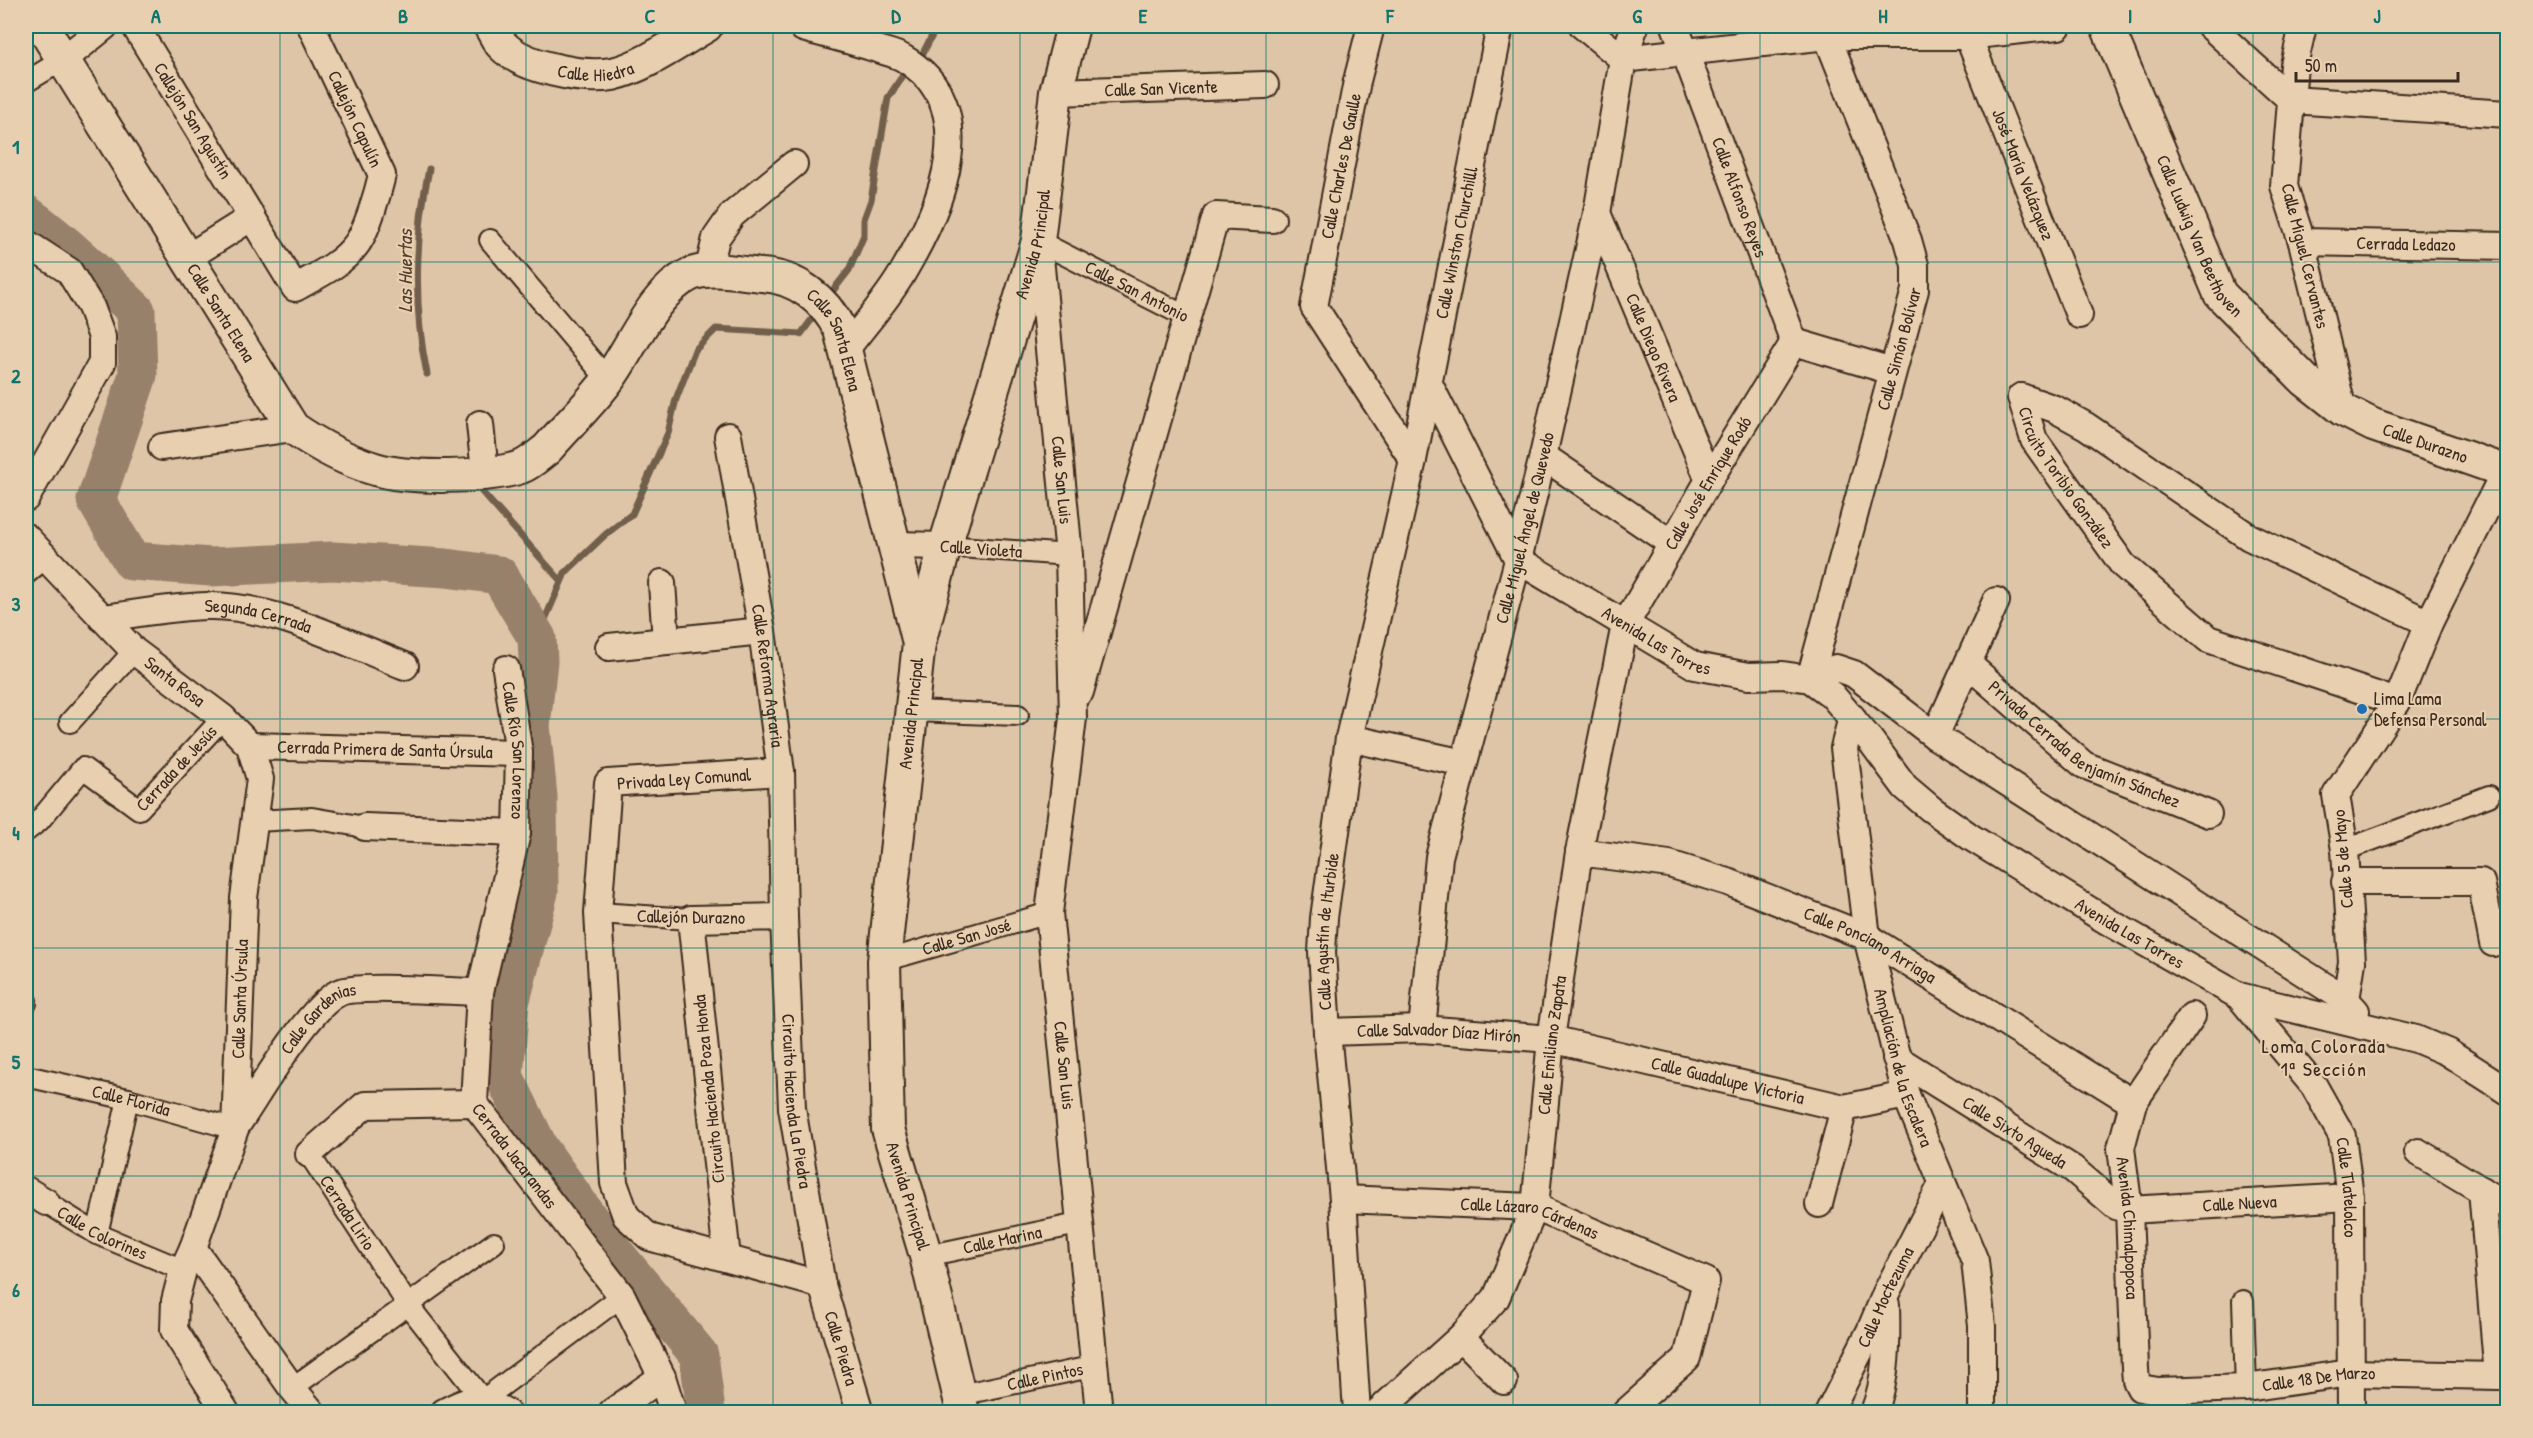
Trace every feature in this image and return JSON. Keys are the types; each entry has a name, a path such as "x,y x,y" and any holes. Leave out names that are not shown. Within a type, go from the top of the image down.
{"street":[{"name":"Calle Santa Elena","path":"42,26 294,428 327,451 377,470 437,477 521,467 536,458 547,449 608,380 657,303 690,275 708,272 774,276 807,289 834,318 840,330 919,643"},
{"path":"26,81 64,59 105,26"},
{"name":"Callejón San Agustín","path":"135,26 295,288"},
{"name":"Callejón Capulín","path":"295,288 328,270 357,245 378,194 382,175 311,26"},
{"name":"Calle Hiedra","path":"490,26 502,46 528,62 576,74 612,74 653,57 706,26"},
{"name":"Avenida Principal","path":"961,1404 926,1256 888,1129 884,961 919,643 945,546 1038,241 1056,92 1073,26"},
{"name":"Calle Charles De Gaulle","path":"1371,26 1357,81 1314,307 1413,460"},
{"name":"Calle Winston Churchilll","path":"1413,460 1500,26"},
{"path":"1583,26 1623,59 1685,53 1825,31 1966,31 2058,26"},
{"name":"Calle Miguel Ángel de Quevedo","path":"1422,1029 1439,857 1518,560 1543,456 1597,213 1623,59 1635,26"},
{"name":"Calle Alfonso Reyes","path":"1675,26 1794,342"},
{"name":"Calle Ludwig Van Beethoven","path":"2107,26 2220,294 2306,380 2343,410"},
{"path":"2210,26 2291,100 2508,114"},
{"name":"Calle Miguel Cervantes","path":"2302,26 2294,65 2284,186 2302,242 2343,410"},
{"path":"803,28 903,58 929,79 941,98 951,127 948,160 936,210 902,274 844,352"},
{"name":"Calle Simón Bolívar","path":"1810,679 1915,290 1915,265 1908,240 1825,31"},
{"name":"José María Velázquez","path":"1966,31 2079,315"},
{"name":"Calle San Vicente","path":"1056,92 1265,84"},
{"path":"708,272 716,238 732,215 794,164"},
{"name":"Calle Diego Rivera","path":"1597,213 1709,480"},
{"name":"Calle San Antonio","path":"1038,241 1187,317 1216,216 1272,219"},
{"path":"187,258 252,217"},
{"path":"490,240 608,380"},
{"name":"Calle San Luis","path":"1038,241 1069,555 1073,718 1049,913 1078,1224 1099,1413"},
{"name":"Cerrada Ledazo","path":"2302,242 2508,246"},
{"path":"26,243 69,271 91,307 102,337 102,363 26,498"},
{"name":"Calle San Luis","path":"1073,718 1187,317"},
{"path":"1794,342 1892,371"},
{"name":"Calle José Enrique Rodó","path":"1625,625 1671,543 1794,342"},
{"path":"1430,384 1518,560"},
{"name":"Circuito Toribio González","path":"2397,702 2208,639 2123,565 2034,440 2021,397 2055,409 2086,426 2249,537 2429,623"},
{"name":"Calle Durazno","path":"2343,410 2373,425 2506,471"},
{"path":"480,424 485,472"},
{"path":"162,447 294,428"},
{"name":"Calle Reforma Agraria","path":"728,436 762,631 781,772 784,917"},
{"path":"1543,456 1671,543"},
{"name":"Calle Agustín de Iturbide","path":"1357,1413 1322,952 1324,918 1348,738 1413,460"},
{"name":"Calle 5 de Mayo","path":"2346,1000 2352,962 2345,882 2345,850 2336,795 2397,702 2429,623 2506,471"},
{"name":"Santa Rosa","path":"26,537 134,651 223,718 250,746"},
{"name":"Calle Violeta","path":"893,545 945,546 1069,555"},
{"path":"26,574 46,557"},
{"name":"Avenida Las Torres","path":"1518,560 1695,666 1749,676 1783,675 1810,679 1832,695 1905,787 1931,809 1972,838 2107,921 2239,996 2416,1039 2447,1052 2508,1091"},
{"path":"662,583 666,641"},
{"path":"1935,736 1996,601"},
{"name":"Segunda Cerrada","path":"102,618 209,606 247,610 300,623 405,666"},
{"name":"Calle Emiliano Zapata","path":"1378,1413 1461,1337 1496,1298 1535,1207 1551,1039 1579,852 1625,625"},
{"path":"609,647 762,631"},
{"path":"70,722 134,651"},
{"name":"Privada Cerrada Benjamín Sánchez","path":"1969,665 2084,765 2208,814"},
{"name":"Avenida Las Torres","path":"1810,679 1836,668 1854,674 1935,736 2346,1000"},
{"name":"Calle Río San Lorenzo","path":"506,669 519,753 517,834"},
{"path":"913,711 1018,715"},
{"name":"Ampliación de la Escalera","path":"1851,717 1844,748 1867,938 1906,1095 1975,1261 1982,1326 1982,1413"},
{"name":"Cerrada de Jesús","path":"26,831 39,821 83,768 139,809 223,718"},
{"path":"1348,738 1464,764"},
{"name":"Cerrada Primera de Santa Úrsula","path":"250,746 519,753"},
{"name":"Calle Santa Úrsula","path":"226,1413 174,1330 175,1301 183,1270 235,1129 244,898 260,779 250,746"},
{"name":"Privada Ley Comunal","path":"598,914 608,783 781,772"},
{"path":"2345,850 2489,796"},
{"path":"255,821 312,818 365,827 517,834"},
{"name":"Cerrada Jacarandas","path":"517,834 480,992 474,1103 622,1296 662,1377 673,1413"},
{"name":"Calle Ponciano Arriaga","path":"1579,852 1669,864 1728,882 1867,938 2133,1103"},
{"path":"2345,882 2481,882 2493,943"},
{"name":"Calle San José","path":"884,961 1049,913"},
{"path":"598,914 614,1183 626,1216 649,1237 822,1285"},
{"name":"Callejón Durazno","path":"598,914 691,919 784,917"},
{"name":"Circuito Hacienda La Piedra","path":"784,917 792,1108 822,1285"},
{"name":"Circuito Hacienda Poza Honda","path":"691,919 727,1258"},
{"name":"Calle Gardenias","path":"235,1129 319,1007 339,992 362,989 480,992"},
{"name":"Calle Tlatelolco","path":"2239,996 2314,1086 2342,1136 2350,1197 2351,1413"},
{"path":"2346,1000 2370,1027"},
{"name":"Avenida Chimalpopoca","path":"2151,1397 2136,1380 2134,1369 2129,1210 2121,1148 2133,1103 2192,1016"},
{"name":"Calle Salvador Díaz Mirón","path":"1327,1032 1422,1029 1551,1039"},
{"name":"Calle Guadalupe Victoria","path":"1551,1039 1844,1108 1906,1095"},
{"name":"Calle Sixto Agueda","path":"1896,1058 2073,1169 2116,1206 2129,1210"},
{"name":"Calle Florida","path":"26,1076 128,1099 235,1129"},
{"path":"97,1234 128,1099"},
{"name":"Cerrada Lirio","path":"474,1103 365,1105 309,1154 408,1305 483,1400"},
{"path":"1819,1204 1844,1108"},
{"path":"2418,1152 2508,1206"},
{"name":"Calle Moctezuma","path":"1829,1413 1870,1331 1886,1293 1942,1184"},
{"name":"Calle 18 De Marzo","path":"2151,1397 2246,1388 2350,1373 2498,1376 2482,1190"},
{"name":"Calle Colorines","path":"32,1194 97,1234 183,1270"},
{"name":"Calle Nueva","path":"2129,1210 2350,1197"},
{"name":"Calle Lázaro Cárdenas","path":"1342,1199 1535,1207 1706,1281 1687,1358 1626,1413"},
{"name":"Calle Marina","path":"926,1256 1078,1224"},
{"path":"292,1388 494,1243"},
{"path":"193,1248 312,1413"},
{"name":"Calle Piedra","path":"822,1285 860,1413"},
{"path":"1874,1413 1882,1390 1887,1331 1886,1293"},
{"path":"444,1413 460,1404 483,1400 622,1296"},
{"path":"2243,1301 2246,1388"},
{"path":"1461,1337 1504,1381"},
{"name":"Calle Pintos","path":"961,1404 1095,1366"},
{"path":"612,1413 662,1377"},
{"path":"483,1400 506,1413"}],"waterway":[{"path":"915,61 923,53 937,26"},
{"path":"828,297 849,270 864,235 864,219 871,200 888,98 907,69"},
{"name":"Las Huertas","path":"427,374 419,323 418,272 421,220 429,169"},
{"path":"26,214 69,248 136,311 138,375 96,500 132,561 211,567 333,561 446,568 499,575 537,638 538,661 531,726 538,797 539,892 510,1003 504,1076 539,1148 603,1239 699,1355 706,1412"},
{"path":"537,638 565,573 606,534 632,514 668,433 676,399 695,350 716,329 801,334 818,311"},
{"name":"Las Huertas","path":"482,492 561,581"}],"place":[{"name":"Lima Lama Defensa Personal","path":"2362,709"}],"district":[{"name":"Loma Colorada 1ª Sección","path":"2324,1058"}]}
